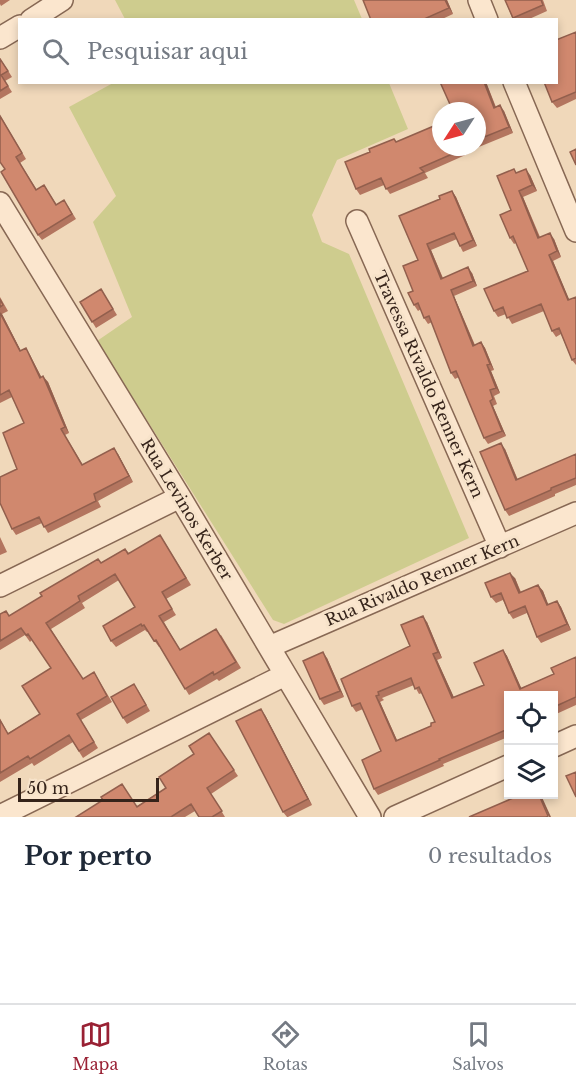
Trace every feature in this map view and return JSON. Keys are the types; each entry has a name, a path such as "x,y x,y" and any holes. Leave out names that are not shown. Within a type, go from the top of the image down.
{"street":[{"path":"34,18 62,0"},
{"path":"479,0 486,18"},
{"path":"0,38 18,27"},
{"path":"515,84 576,231"},
{"name":"Rua Levinos Kerber","path":"0,202 180,497 370,817"},
{"name":"Travessa Rivaldo Renner Kern","path":"357,221 500,547"},
{"path":"0,586 180,497"},
{"name":"Rua Rivaldo Renner Kern","path":"269,647 576,513"},
{"path":"0,816 285,675"},
{"path":"556,745 576,736"},
{"path":"395,817 504,768"}],"shaded area":[{"path":"115,0 354,0 362,18 124,18"},
{"path":"111,84 389,84 408,129 337,160 312,215 322,242 349,254 469,538 284,624 273,620 97,341 132,317 93,222 116,196 69,107"}],"building":[{"path":"363,0 445,0 449,8 426,18 370,18"},
{"path":"505,0 541,0 543,5 513,18"},
{"path":"576,32 576,92 552,102 545,84 558,84 558,39"},
{"path":"0,59 8,71 1,75 8,86 0,91"},
{"path":"441,84 485,84 494,108 500,105 509,127 486,136 486,102 449,102"},
{"path":"0,116 22,153 16,157 36,190 44,185 56,205 64,200 72,214 38,235 1,172 5,169 0,162"},
{"path":"432,127 432,156 448,156 420,168 424,172 386,189 381,178 356,189 345,162 394,139 396,142"},
{"path":"576,149 576,165 570,152"},
{"path":"514,169 516,173 526,169 532,185 519,191 538,238 550,233 557,251 549,255 568,300 576,297 576,358 572,360 559,328 552,331 541,304 507,318 503,307 494,311 484,289 528,271 513,236 510,238 500,215 511,210 497,176"},
{"path":"452,191 473,240 460,246 454,233 427,244 441,279 468,267 473,281 451,290 473,346 481,342 496,388 490,390 493,399 490,401 502,431 484,438 456,371 451,373 429,316 424,318 418,303 414,305 408,293 413,291 403,266 418,260 399,216 440,199 439,196"},
{"path":"101,289 113,309 92,322 80,302"},
{"path":"0,313 20,351 26,348 40,378 43,376 65,427 61,429 82,465 114,448 129,476 94,494 96,501 44,527 39,517 12,529 0,503 0,477 17,469 3,433 24,423 9,390 0,395"},
{"path":"501,443 516,480 576,454 576,478 505,510 480,452"},
{"path":"160,535 186,578 162,592 172,609 159,616 180,650 216,629 236,662 214,675 213,672 185,689 156,640 154,641 144,625 141,624 111,641 103,626 135,607 115,574 78,596 80,601 46,623 83,679 94,672 107,696 77,714 94,742 79,751 69,735 30,759 28,756 0,773 0,720 8,734 40,714 22,686 51,668 28,634 26,635 21,628 0,641 0,614 6,611 9,616 42,596 40,593 98,559 101,563 125,549 128,554"},
{"path":"510,573 519,593 538,585 547,605 557,601 567,624 537,637 525,606 509,613 501,593 491,597 485,583"},
{"path":"423,616 438,652 433,654 452,698 484,685 474,663 503,650 520,689 554,674 551,668 576,657 576,697 558,705 558,691 504,691 504,731 374,789 362,760 381,751 360,703 352,706 341,679 410,646 401,625","holes":["411,678 415,689 419,687 435,722 431,723 431,726 396,741 376,696 379,695 378,692"]},
{"path":"323,652 340,691 320,699 303,661"},
{"path":"134,684 146,705 123,718 111,697"},
{"path":"261,709 308,799 283,812 236,721"},
{"path":"209,733 234,770 207,788 222,811 212,817 199,817 191,804 171,817 76,817 103,800 101,797 122,784 137,807 166,788 159,777 194,754 189,746"},
{"path":"576,772 576,797 566,776"},
{"path":"511,799 541,799 548,816 546,817 469,817"}]}
